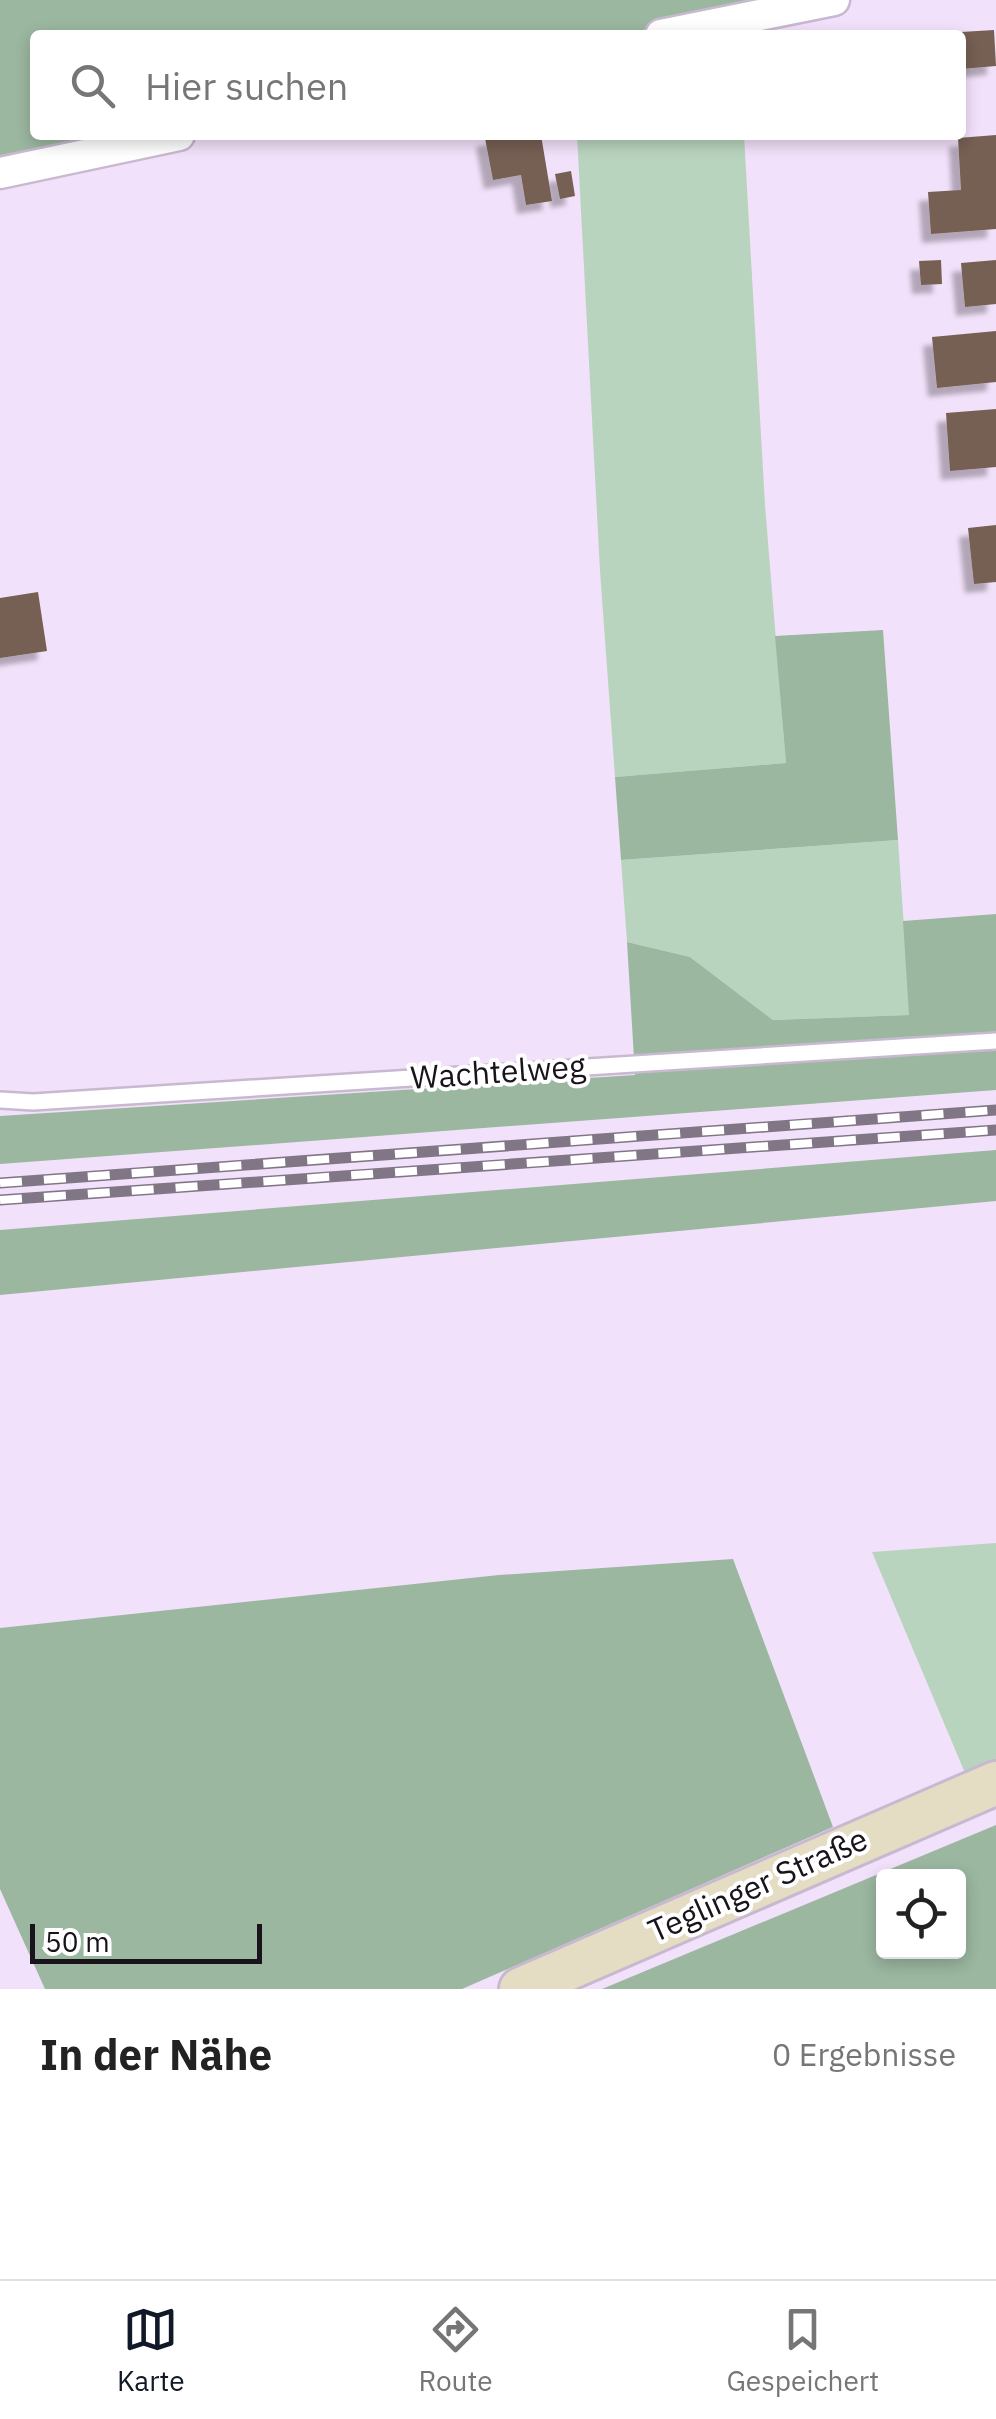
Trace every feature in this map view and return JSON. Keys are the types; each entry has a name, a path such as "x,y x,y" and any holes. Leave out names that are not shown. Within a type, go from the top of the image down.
{"street":[{"path":"686,30 834,0"},
{"path":"0,173 155,140"},
{"name":"Teglinger Straße","path":"521,1989 996,1783"}],"lane":[{"name":"Wachtelweg","path":"0,1100 33,1102 996,1040"}],"green space":[{"path":"0,0 801,0 644,30 30,30 30,140 93,140 0,159"},
{"path":"577,140 744,140 765,505 786,763 615,777"},
{"path":"883,630 898,840 621,860 615,777 786,763 775,636"},
{"path":"898,840 910,1015 773,1020 690,957 627,942 621,860"},
{"path":"996,914 996,1090 0,1164 0,1116 635,1075 627,942 690,957 773,1020 909,1015 903,921"},
{"path":"996,1150 996,1201 0,1295 0,1230"},
{"path":"996,1543 996,1760 965,1773 872,1552"},
{"path":"733,1559 833,1827 462,1989 45,1989 0,1889 0,1628 499,1575"},
{"path":"996,1825 996,1989 602,1989 876,1875 876,1959 966,1959 966,1869 890,1869"}],"building":[{"path":"994,30 996,66 966,69 966,32"},
{"path":"996,135 996,229 931,234 928,192 961,190 958,140"},
{"path":"485,140 542,140 552,201 526,205 521,175 493,180"},
{"path":"571,171 575,196 560,199 555,174"},
{"path":"941,260 942,284 921,285 919,261"},
{"path":"996,260 996,304 965,307 961,263"},
{"path":"996,331 996,382 937,388 932,337"},
{"path":"996,409 996,467 950,471 946,413"},
{"path":"996,525 996,582 974,584 968,528"},
{"path":"38,592 47,651 0,658 0,598"}],"railway":[{"path":"0,1183 996,1110"},
{"path":"0,1200 996,1130"}]}
